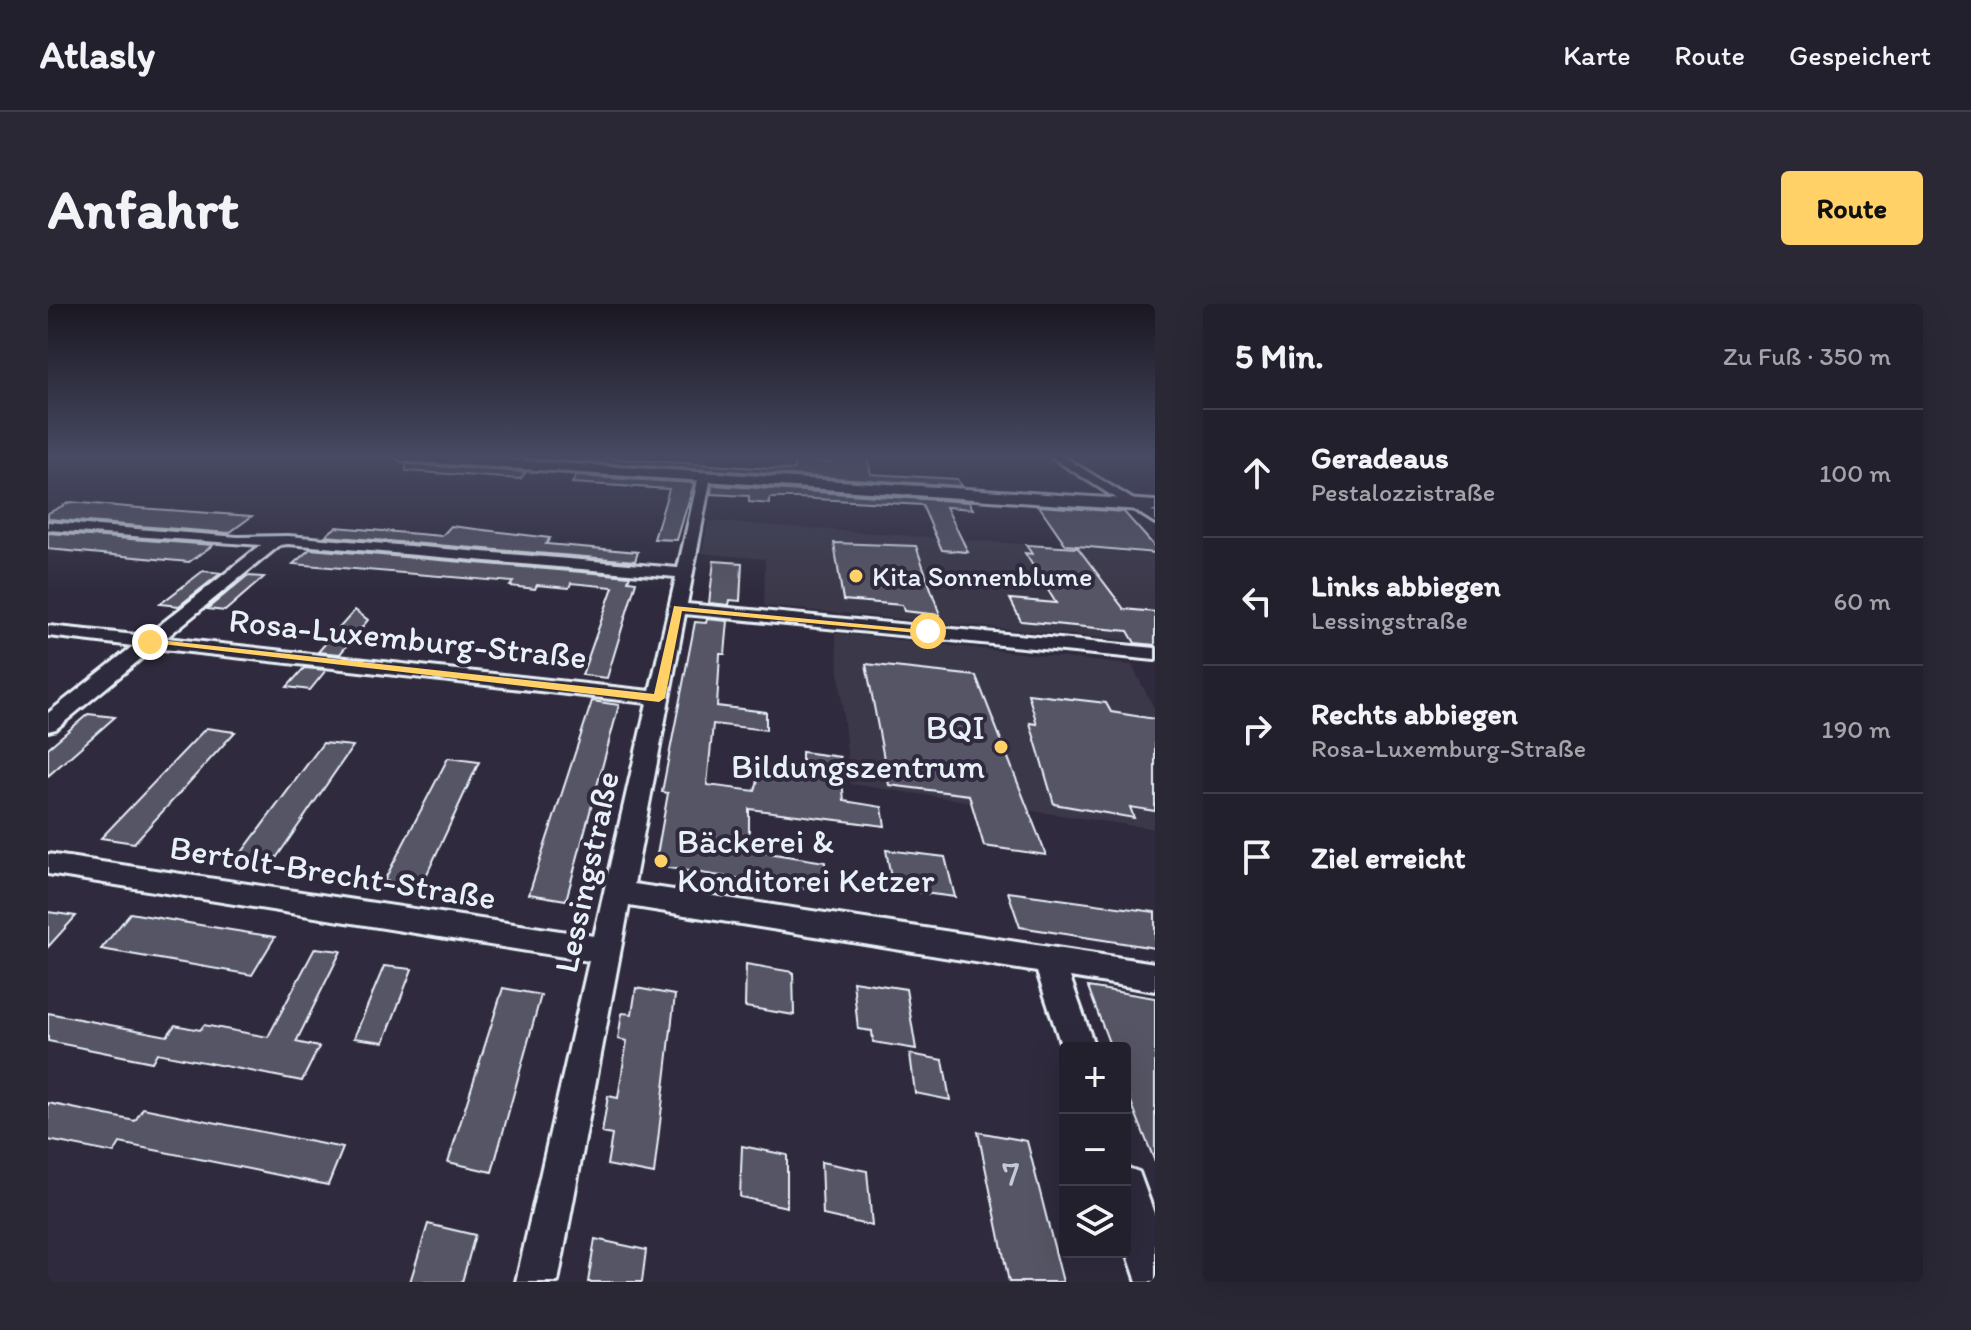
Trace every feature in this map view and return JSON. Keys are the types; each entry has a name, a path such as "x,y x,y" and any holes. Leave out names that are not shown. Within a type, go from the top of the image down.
{"main road":[{"path":"1099,503 1155,506"}],"street":[{"name":"Lessingstraße","path":"537,1282 699,503"},
{"path":"1130,503 1155,519"},
{"path":"48,526 274,542 288,540 684,573"},
{"name":"Rosa-Luxemburg-Straße","path":"48,724 274,542"},
{"path":"678,608 1155,654"},
{"name":"Rosa-Luxemburg-Straße","path":"48,631 659,698"},
{"name":"Bertolt-Brecht-Straße","path":"48,864 607,951"},
{"path":"618,893 1155,977"},
{"path":"1049,961 1076,1042"},
{"path":"1131,1204 1155,1275"}],"shaded area":[{"path":"708,521 1155,554 1155,643 764,606 765,559 702,553"},
{"name":"BQI Bildungszentrum","path":"835,633 1132,665 1155,710 1155,829 850,784"}],"building":[{"path":"69,503 77,503 252,516 229,533 48,519 48,513"},
{"path":"665,503 688,503 677,540 654,539"},
{"path":"880,503 969,503 973,509 946,507 968,552 942,550 922,505"},
{"path":"1039,506 1124,512 1155,547 1155,553 1066,545"},
{"path":"451,526 550,538 546,544 638,552 635,561 325,536 336,527 442,536"},
{"path":"48,533 213,545 189,562 48,549"},
{"path":"834,543 916,546 940,615 904,611 902,605 843,600"},
{"path":"1026,545 1078,548 1124,609 1155,612 1155,645 1135,643 1128,631 1021,621 1010,599 1056,603 1025,553 1032,554"},
{"path":"310,549 630,576 628,581 636,582 607,678 582,675 613,587 571,583 569,588 537,585 535,589 510,586 513,582 293,564"},
{"path":"714,561 742,563 740,601 730,600 729,605 709,603"},
{"path":"203,571 221,573 179,606 160,604"},
{"path":"247,576 264,577 225,611 207,609"},
{"path":"355,610 368,620 340,654 318,652"},
{"path":"707,619 728,621 725,654 720,654 717,706 766,712 766,730 713,724 707,785 755,791 760,772 792,776 792,767 802,769 802,752 840,757 844,801 882,807 885,826 749,809 749,850 825,862 826,892 655,866 668,793 662,792 695,622 706,623"},
{"path":"866,664 976,676 1046,855 984,846 969,795 889,785"},
{"path":"304,668 326,670 310,690 287,687"},
{"path":"1028,694 1106,703 1111,712 1155,719 1155,811 1130,807 1134,818 1054,804 1030,723 1037,724"},
{"path":"592,701 619,705 566,900 529,894"},
{"path":"88,714 115,717 48,776 48,748"},
{"path":"206,728 235,732 134,843 101,838"},
{"path":"323,743 353,746 272,864 237,859"},
{"path":"448,758 479,762 421,887 384,881"},
{"path":"886,850 945,857 955,897 893,889"},
{"path":"1008,892 1155,912 1155,948 1020,927"},
{"path":"48,912 76,916 48,947"},
{"path":"130,913 275,937 252,975 101,949"},
{"path":"315,948 341,951 296,1042 319,1047 302,1081 157,1053 152,1062 48,1041 48,1013 167,1036 175,1025 200,1030 204,1025 268,1037"},
{"path":"746,964 793,972 794,1015 745,1007"},
{"path":"384,966 412,969 384,1042 354,1038"},
{"path":"853,981 906,989 916,1049 873,1042 872,1031 858,1029"},
{"path":"1088,987 1155,998 1155,1162 1131,1102 1131,1042 1109,1042"},
{"path":"503,988 541,995 492,1172 448,1162"},
{"path":"636,988 675,995 654,1174 607,1165 612,1135 602,1133 608,1096 618,1098 627,1041 618,1039 622,1013 632,1014"},
{"path":"910,1054 943,1060 950,1100 915,1093"},
{"path":"48,1103 135,1121 143,1108 343,1148 328,1185 120,1143 114,1153 48,1140"},
{"path":"978,1132 1027,1141 1063,1282 1009,1282"},
{"path":"742,1146 787,1155 787,1207 740,1197"},
{"path":"821,1162 867,1171 872,1226 823,1215"},
{"path":"428,1224 475,1235 462,1282 410,1282"},
{"path":"595,1239 646,1250 642,1282 588,1282"}],"place":[{"name":"Kita Sonnenblume","path":"856,576"},
{"name":"BQI Bildungszentrum","path":"1001,747"},
{"name":"Bäckerei & Konditorei Ketzer","path":"661,861"}],"route":[{"path":"150,642 659,698 678,608 928,631"}]}
